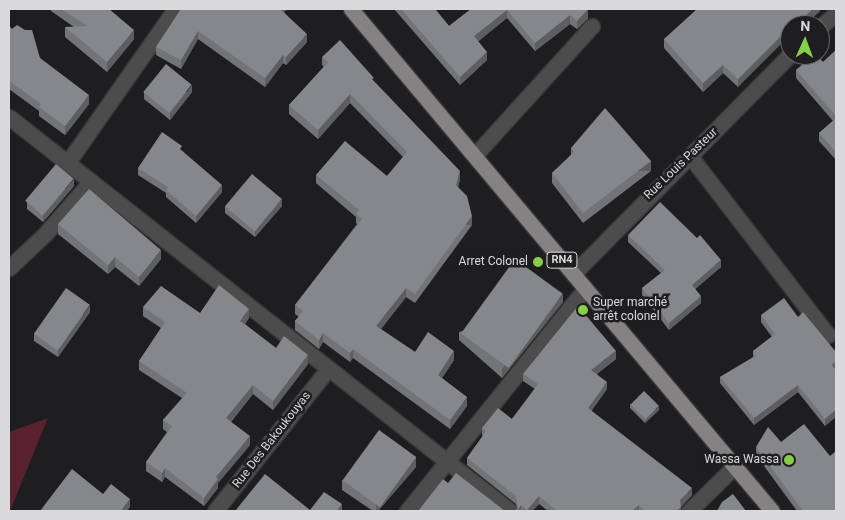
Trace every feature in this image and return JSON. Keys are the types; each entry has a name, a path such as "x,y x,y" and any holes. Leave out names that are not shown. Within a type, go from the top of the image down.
{"highway":[{"name":"RN4","path":"351,9 772,511"}],"street":[{"path":"68,162 175,9"},
{"path":"475,155 592,26"},
{"name":"Rue Louis Pasteur","path":"573,274 780,65"},
{"path":"9,117 510,511"},
{"path":"690,156 828,335"},
{"path":"9,268 44,234 91,181"},
{"path":"407,511 585,289"},
{"name":"Rue Des Bakoukouyas","path":"215,511 328,369"},
{"path":"688,511 735,466"}],"shaded area":[{"path":"48,418 10,511 9,511 9,432"}],"building":[{"path":"61,9 109,9 134,30 107,62 65,27 88,26"},
{"path":"181,9 280,9 307,34 286,57 283,55 265,78 198,31 181,60 156,47"},
{"path":"401,9 435,9 449,26 471,9 588,9 577,21 570,15 535,43 507,10 474,36 487,52 460,77"},
{"path":"697,9 813,9 806,15 780,15 780,37 738,79 723,65 703,83 664,39"},
{"path":"17,25 25,30 32,30 40,58 89,95 65,126 39,107 41,104 9,81 9,26 12,29"},
{"path":"340,40 374,78 372,79 460,171 456,185 467,196 472,216 415,294 406,288 376,326 415,352 428,332 454,351 438,375 467,397 450,420 353,349 350,353 323,333 319,340 295,321 303,311 295,305 362,219 356,214 359,210 316,175 345,141 387,176 407,152 350,94 318,130 289,105 328,62 322,57"},
{"path":"836,50 836,116 796,70 802,65 830,65 830,56"},
{"path":"166,64 192,85 169,113 143,92"},
{"path":"605,108 651,161 583,213 552,173 574,152 571,148"},
{"path":"836,118 836,152 819,133"},
{"path":"162,132 182,146 180,149 222,185 196,216 166,190 168,187 138,168"},
{"path":"56,164 74,179 43,216 25,201"},
{"path":"252,174 282,199 255,231 225,206"},
{"path":"89,189 161,250 139,277 115,257 108,265 58,224"},
{"path":"660,202 697,238 700,235 721,260 692,285 701,296 669,323 642,288 665,270 628,235"},
{"path":"515,259 563,294 509,368 461,333"},
{"path":"219,285 249,309 240,321 276,348 284,336 308,355 273,401 253,385 226,418 250,436 216,477 218,479 204,498 165,468 162,473 146,462 172,426 163,420 187,393 139,361 165,322 143,307 161,286 200,313"},
{"path":"66,288 90,305 58,351 34,334"},
{"path":"784,298 798,317 803,312 836,352 836,362 832,365 836,370 836,410 825,419 798,385 754,418 720,377 756,356 753,351 775,334 761,315"},
{"path":"578,306 616,351 591,370 607,382 588,408 692,488 680,500 681,507 676,511 645,511 639,505 632,511 557,511 539,496 527,510 521,505 517,511 514,511 518,509 516,496 467,458 486,431 482,428 498,408 512,419 538,384 523,374"},
{"path":"644,391 659,406 645,419 631,404"},
{"path":"804,424 830,456 836,451 836,511 803,511 756,447 768,427 781,442"},
{"path":"379,430 416,457 380,507 343,480"},
{"path":"72,469 103,494 111,484 130,499 121,511 40,511"},
{"path":"456,473 505,511 418,511 443,479 448,483"},
{"path":"265,474 310,510 324,492 342,504 337,511 235,511"},
{"path":"733,494 746,511 717,511 722,502"}],"place":[{"name":"Arret Colonel","path":"538,262"},
{"name":"Super marché arrêt colonel","path":"583,310"},
{"name":"Wassa Wassa","path":"789,460"}]}
